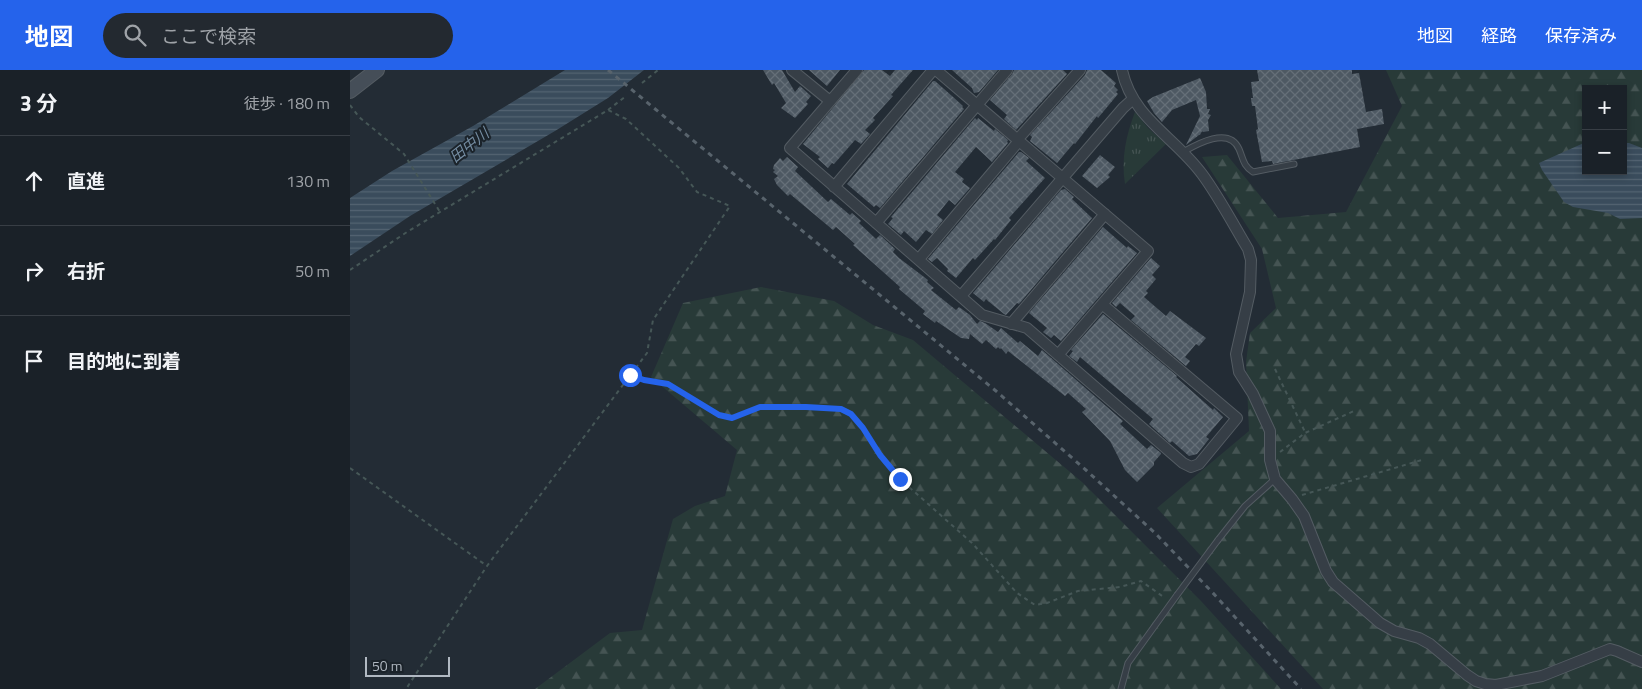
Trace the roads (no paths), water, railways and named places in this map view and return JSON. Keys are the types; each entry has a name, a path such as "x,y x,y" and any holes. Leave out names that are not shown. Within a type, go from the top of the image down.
{"main road":[{"path":"350,91 377,70"}],"street":[{"path":"792,70 830,101"},
{"path":"857,70 790,148 982,315 1027,328 1182,463 1191,467 1199,464 1236,418 1102,304"},
{"path":"834,187 934,70 978,105 1148,250 1058,355"},
{"path":"876,223 1008,70"},
{"path":"919,259 1018,140 1080,70"},
{"path":"1122,70 1125,84 1132,99 1202,173 1250,254 1250,292 1236,354 1238,372 1253,394 1270,431 1270,458 1275,479 1304,516 1326,571 1333,582 1380,623 1394,631 1419,638 1430,644 1476,681 1496,686 1542,676 1610,650 1617,651 1642,662"},
{"path":"961,296 1132,99"},
{"path":"1011,324 1105,214"}],"lane":[{"path":"1182,153 1216,138 1223,137 1229,139 1238,147 1244,165 1252,172 1294,164"},
{"path":"1121,689 1128,664 1177,595 1244,506 1275,479"}],"water":[{"name":"田中川","path":"565,70 644,70 608,98 410,216 350,256 350,198 392,171 473,126"},
{"path":"1627,143 1642,148 1642,218 1620,219 1608,213 1573,207 1564,202 1539,163 1582,144 1582,175 1627,175"}],"railway":[{"path":"608,70 996,391 1087,471 1155,533 1301,689"}]}
